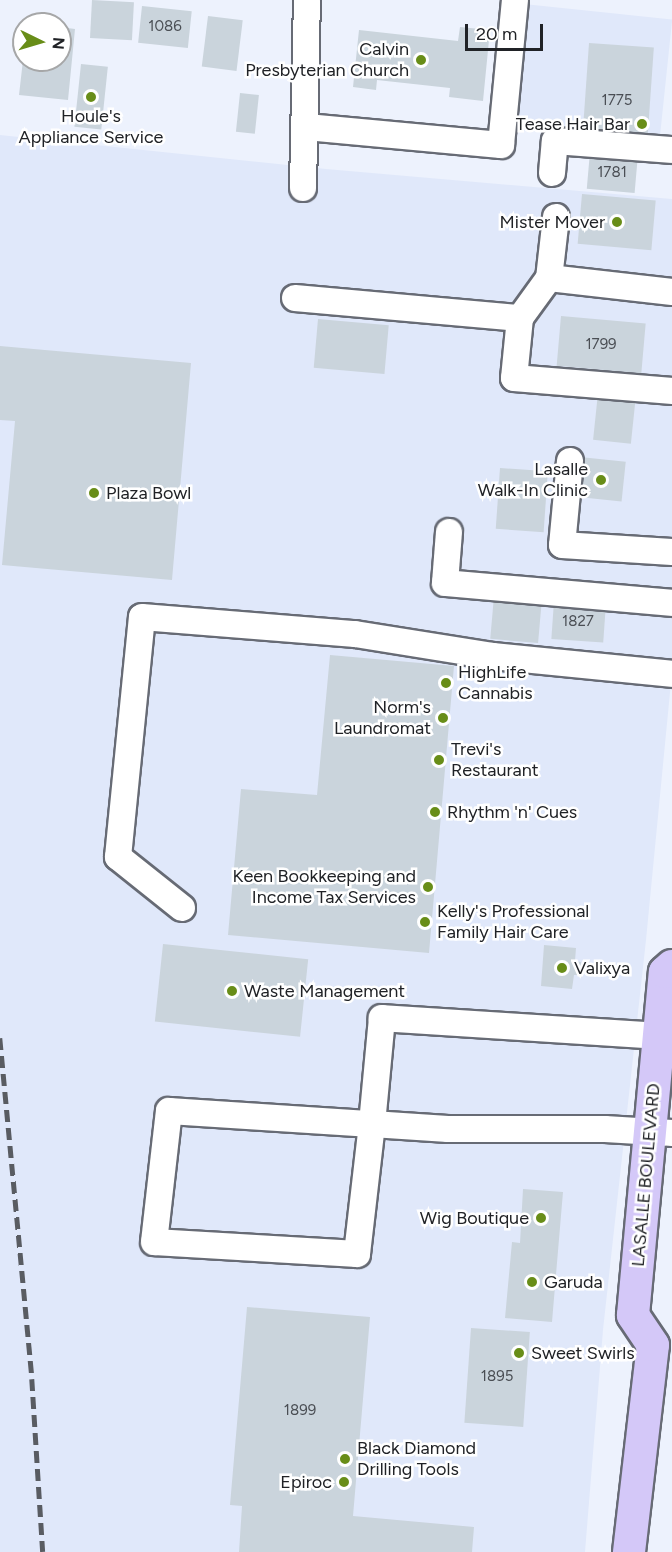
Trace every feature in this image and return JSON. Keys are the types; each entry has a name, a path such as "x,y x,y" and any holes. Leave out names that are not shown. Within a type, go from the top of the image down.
{"main road":[{"name":"LASALLE BOULEVARD","path":"629,1552 662,1351 633,1315 661,1132 659,1036 665,972 672,966"}],"street":[{"path":"303,188 307,0"},
{"path":"306,127 501,145 515,0"},
{"path":"552,173 555,141 672,150"},
{"path":"556,217 549,278 520,318 514,378 672,390"},
{"path":"549,278 672,292"},
{"path":"296,298 520,318"},
{"path":"570,461 562,545 672,552"},
{"path":"449,532 445,583 672,603"},
{"path":"182,908 118,856 142,617 355,634 493,656 672,674"},
{"path":"659,1036 382,1018 372,1124 357,1254 154,1242 169,1112 372,1124 448,1129 661,1132"}],"shaded area":[{"path":"524,4 672,20 659,145 511,129"},
{"path":"0,135 326,169 672,199 672,672 646,940 603,1330 585,1552 0,1552"}],"building":[{"path":"92,0 134,2 132,40 90,38"},
{"path":"142,6 192,11 188,48 138,43"},
{"path":"208,16 243,20 237,71 202,67"},
{"name":"Calvin Presbyterian Church","path":"460,27 490,30 483,101 449,97 450,88 377,80 376,90 353,87 359,30 458,41"},
{"path":"72,29 75,29 72,59"},
{"path":"589,43 654,48 648,137 583,133"},
{"name":"Houle's Appliance Service","path":"81,64 108,67 101,129 74,127"},
{"path":"22,72 71,72 68,100 19,95"},
{"path":"240,93 259,95 255,134 236,132"},
{"path":"590,152 638,156 635,193 587,189"},
{"name":"Mister Mover","path":"582,194 656,200 651,250 578,244"},
{"path":"561,316 646,323 641,373 557,366"},
{"path":"318,319 389,325 384,374 314,368"},
{"name":"Plaza Bowl","path":"0,346 191,363 172,580 2,565 15,421 0,420"},
{"path":"598,393 636,397 631,444 593,440"},
{"name":"Lasalle Walk-In Clinic","path":"580,457 626,462 622,502 576,497"},
{"path":"500,468 548,471 544,532 496,529"},
{"path":"494,596 542,600 538,643 490,639"},
{"path":"554,601 606,605 603,643 551,639"},
{"path":"330,655 454,666 429,953 228,935 241,789 317,795"},
{"name":"Waste Management","path":"163,944 308,959 300,1037 155,1022"},
{"name":"Valixya","path":"544,945 576,948 575,961 581,962 580,975 574,975 572,989 541,986"},
{"name":"Garuda","path":"523,1189 563,1192 552,1322 505,1318 512,1242 520,1243"},
{"path":"247,1307 370,1317 353,1516 474,1527 472,1552 239,1552 242,1506 230,1505"},
{"path":"471,1328 530,1332 523,1427 464,1423"}],"railway":[{"path":"0,1038 32,1379 43,1552"}],"place":[{"name":"Calvin Presbyterian Church","path":"421,60"},
{"name":"Houle's Appliance Service","path":"91,97"},
{"name":"Tease Hair Bar","path":"642,124"},
{"name":"Mister Mover","path":"617,222"},
{"name":"Lasalle Walk-In Clinic","path":"601,480"},
{"name":"Plaza Bowl","path":"94,493"},
{"name":"HighLife Cannabis","path":"446,683"},
{"name":"Norm's Laundromat","path":"443,718"},
{"name":"Trevi's Restaurant","path":"439,760"},
{"name":"Rhythm 'n' Cues","path":"435,812"},
{"name":"Keen Bookkeeping and Income Tax Services","path":"428,887"},
{"name":"Kelly's Professional Family Hair Care","path":"425,922"},
{"name":"Valixya","path":"562,968"},
{"name":"Waste Management","path":"232,991"},
{"name":"Wig Boutique","path":"541,1218"},
{"name":"Garuda","path":"532,1282"},
{"name":"Sweet Swirls","path":"519,1353"},
{"name":"Black Diamond Drilling Tools","path":"345,1459"},
{"name":"Epiroc","path":"344,1482"}]}
